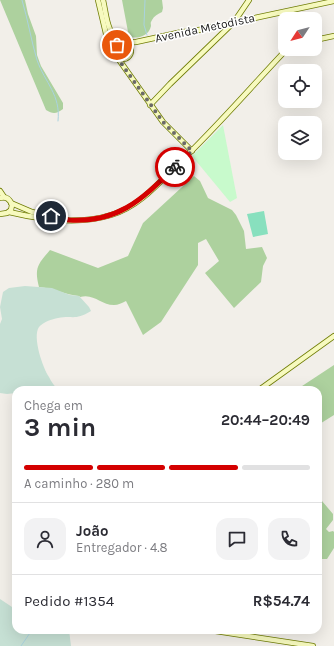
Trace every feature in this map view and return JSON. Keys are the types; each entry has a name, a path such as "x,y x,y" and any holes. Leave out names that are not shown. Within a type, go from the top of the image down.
{"street":[{"path":"98,0 107,38 116,55 150,105 171,131 192,151"},
{"path":"103,0 109,28 116,39 130,47 131,51 127,58 123,59 116,55"},
{"path":"150,105 234,22 249,0"},
{"name":"Avenida Metodista","path":"124,43 136,42 334,1"},
{"path":"322,39 334,36"},
{"path":"116,55 115,49 117,45 124,43"},
{"path":"0,214 9,212 52,220 68,220 98,218 124,210 151,190 192,151 280,56"},
{"path":"0,191 2,197 8,199 11,203 32,212 68,220"},
{"path":"9,212 12,208 11,203"},
{"path":"265,386 334,336"},
{"path":"235,634 313,646"}],"green space":[{"path":"0,0 25,0 28,14 36,36 37,55 41,66 63,103 63,109 58,112 53,113 46,110"},
{"path":"122,0 162,0 163,8 162,12 156,15 153,19 150,29 146,34 136,38 129,37"},
{"path":"223,125 237,198 230,202 192,156"},
{"path":"194,176 200,181 208,198 232,210 236,215 244,231 246,249 262,247 267,258 263,266 261,282 234,308 205,273 219,261 206,239 198,243 198,265 161,322 143,335 126,301 114,305 85,296 80,297 39,287 37,275 38,267 50,250 98,268 128,256 143,223"},
{"path":"264,211 268,234 253,237 247,214"},
{"path":"25,286 52,288 70,295 79,296 91,311 77,317 53,319 45,322 39,327 37,338 41,360 55,386 12,386 12,393 0,393 0,324 2,319 0,307 3,292 9,288"},
{"path":"334,365 334,415 322,422 322,386 302,386"},
{"path":"322,501 333,514 333,520 326,529 329,532 334,532 334,548 327,559 322,559"},
{"path":"0,599 12,607 12,634 70,634 71,646 0,646"}],"waterway":[{"path":"22,0 37,60 55,96 58,121"},
{"path":"145,0 144,25 147,35"},
{"path":"21,646 29,634"}],"way so far":[{"path":"117,45 115,49 116,56 150,105 171,131 192,151 175,167"}],"route":[{"path":"51,216 68,220 93,219 112,215 124,210 147,194 175,167"}]}
